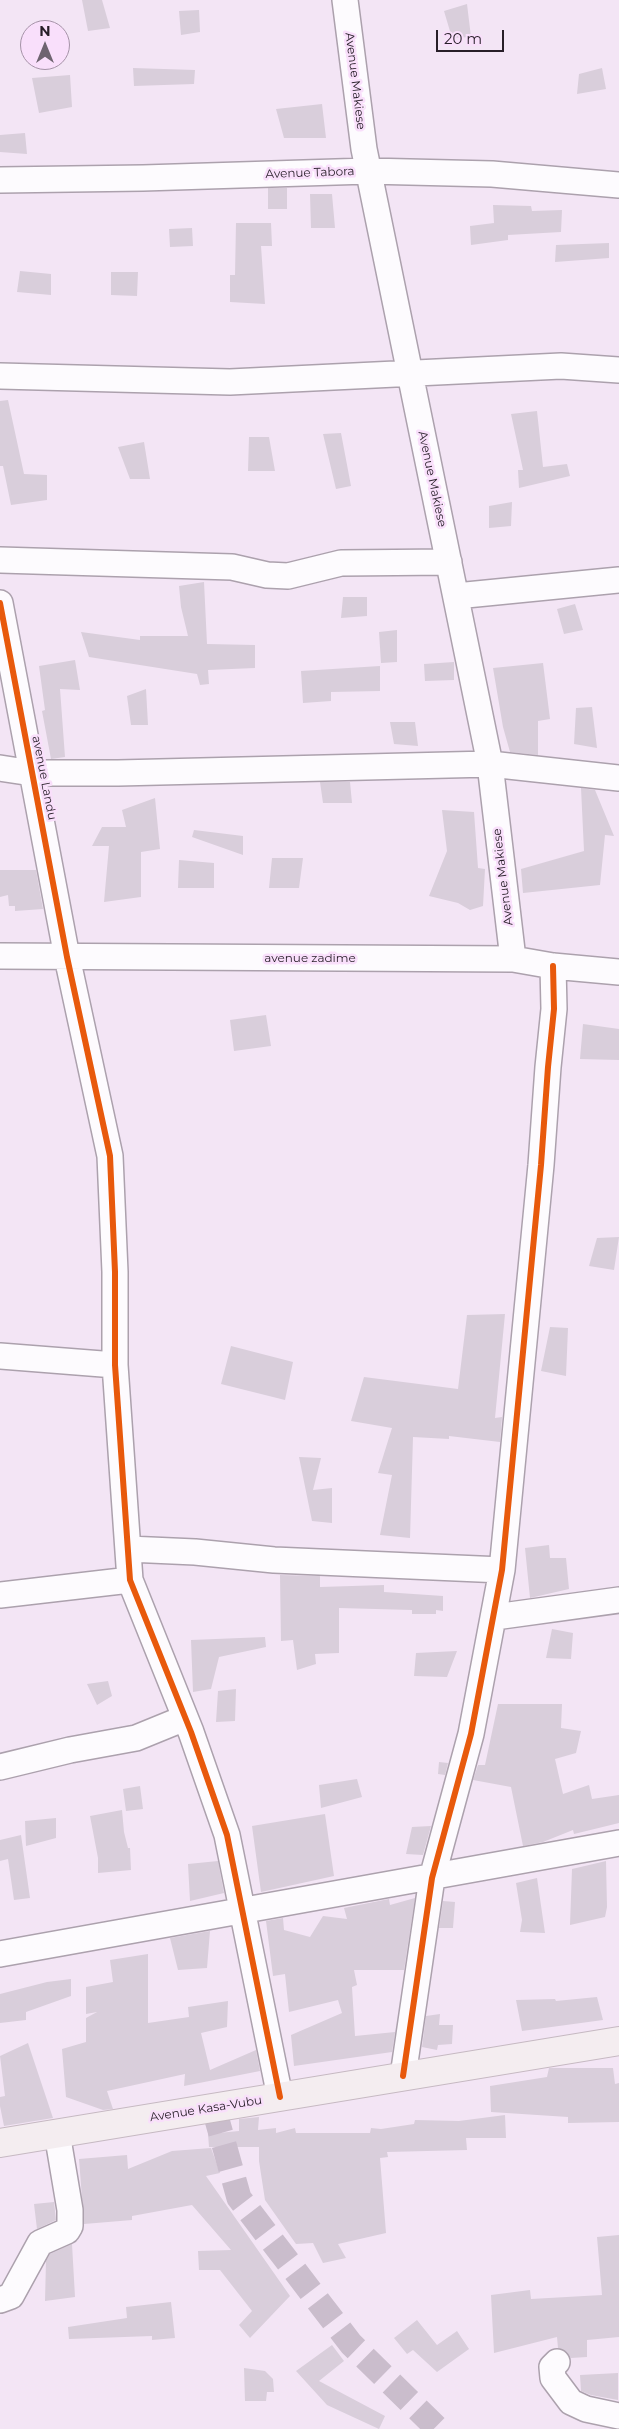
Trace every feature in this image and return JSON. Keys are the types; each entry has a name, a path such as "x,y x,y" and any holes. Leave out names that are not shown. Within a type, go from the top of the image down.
{"highway":[{"name":"Avenue Kasa-Vubu","path":"0,2143 57,2132 619,2041"}],"street":[{"name":"Avenue Makiese","path":"344,0 368,171 490,764 513,958"},
{"name":"Avenue Tabora","path":"0,180 368,171 492,174 619,185"},
{"path":"0,376 230,382 561,366 619,370"},
{"path":"0,560 232,567 267,575 288,576 340,563 449,562"},
{"path":"456,596 619,580"},
{"name":"avenue Landu","path":"0,603 67,957 110,1156 115,1272 115,1365 130,1580 185,1718 227,1835 241,1912 280,2096"},
{"path":"0,768 32,773 490,764 619,778"},
{"name":"avenue zadime","path":"0,956 513,958 553,966 619,972"},
{"path":"403,2076 432,1878 471,1734 495,1617 502,1570 542,1164 548,1067 554,1009 553,966"},
{"path":"0,1356 115,1365"},
{"path":"128,1549 195,1552 274,1560 502,1570"},
{"path":"0,1595 130,1580"},
{"path":"495,1617 619,1600"},
{"path":"0,1767 70,1750 136,1738 185,1718"},
{"path":"0,1954 619,1843"},
{"path":"0,2300 11,2296 40,2243 67,2230 70,2226 70,2210 57,2132"},
{"path":"557,2362 552,2367 553,2378 571,2402 586,2409 619,2416"}],"building":[{"path":"82,0 102,0 110,28 88,31"},
{"path":"467,4 471,37 452,38 444,11"},
{"path":"199,10 200,32 181,35 179,11"},
{"path":"133,68 195,70 194,84 134,86"},
{"path":"602,68 606,89 577,94 579,74"},
{"path":"70,75 72,107 39,113 32,78"},
{"path":"322,104 326,138 284,138 276,109"},
{"path":"25,133 27,154 0,152 0,135"},
{"path":"268,188 287,188 287,209 268,209"},
{"path":"310,194 332,194 335,228 311,228"},
{"path":"493,205 531,206 532,211 562,210 561,232 508,235 508,240 471,245 470,226 494,223"},
{"path":"236,223 271,223 272,246 261,246 265,304 230,302 230,275 235,275"},
{"path":"192,228 193,246 170,247 169,229"},
{"path":"609,243 609,258 555,262 556,245"},
{"path":"20,271 51,274 51,295 17,292"},
{"path":"111,272 138,272 137,296 111,295"},
{"path":"8,400 24,474 47,475 47,500 11,505 3,466 0,466 0,401"},
{"path":"537,411 543,467 567,464 570,476 519,488 518,470 523,470 511,414"},
{"path":"341,433 351,486 336,489 323,434"},
{"path":"249,437 269,437 275,471 248,471"},
{"path":"144,442 150,479 130,479 118,447"},
{"path":"512,502 511,526 489,528 489,506"},
{"path":"204,582 207,644 255,645 255,668 208,670 209,684 200,685 197,674 89,657 81,632 140,640 140,636 188,636 181,607 179,586"},
{"path":"343,597 367,597 367,616 341,618"},
{"path":"575,604 583,630 564,634 557,609"},
{"path":"397,630 397,662 381,663 379,632"},
{"path":"75,660 80,690 60,689 65,757 51,759 42,711 45,710 39,666"},
{"path":"454,662 454,680 425,681 424,664"},
{"path":"543,663 550,719 538,721 538,755 510,752 503,727 493,668"},
{"path":"380,666 380,691 331,692 331,701 303,703 301,671"},
{"path":"146,689 148,725 131,725 127,696"},
{"path":"592,707 597,748 574,744 576,708"},
{"path":"390,722 415,722 418,746 394,744"},
{"path":"320,782 350,782 352,803 323,803"},
{"path":"581,788 595,790 614,836 605,835 600,885 523,893 521,869 584,851"},
{"path":"155,798 160,849 141,852 141,897 104,902 109,846 92,846 102,827 126,827 122,810"},
{"path":"442,810 474,812 478,868 485,869 483,906 470,910 458,903 429,896 447,851"},
{"path":"194,830 243,836 243,855 192,837"},
{"path":"272,858 303,858 299,888 269,888"},
{"path":"179,860 214,863 214,888 178,888"},
{"path":"0,870 36,870 43,909 15,911 15,906 9,906 8,895 0,897"},
{"path":"266,1015 271,1046 234,1051 230,1020"},
{"path":"583,1024 619,1029 619,1060 580,1059"},
{"path":"619,1237 614,1270 589,1266 597,1238"},
{"path":"505,1314 495,1418 502,1417 500,1442 449,1436 449,1439 413,1437 410,1538 380,1535 392,1475 378,1473 392,1428 351,1421 364,1377 458,1389 467,1315"},
{"path":"550,1327 568,1328 566,1376 541,1371"},
{"path":"231,1346 293,1362 285,1400 221,1384"},
{"path":"299,1457 321,1458 313,1490 332,1488 332,1523 312,1521"},
{"path":"549,1545 550,1558 566,1558 569,1589 530,1598 525,1548"},
{"path":"280,1575 320,1576 320,1587 384,1585 384,1592 443,1596 443,1611 436,1610 436,1614 412,1614 412,1610 339,1608 339,1653 315,1654 316,1664 297,1670 293,1640 281,1641"},
{"path":"552,1629 573,1633 571,1659 546,1658"},
{"path":"265,1637 266,1647 219,1657 211,1689 193,1692 191,1640"},
{"path":"457,1651 447,1677 414,1676 416,1653"},
{"path":"108,1681 112,1696 97,1705 87,1684"},
{"path":"236,1689 235,1721 216,1722 218,1691"},
{"path":"498,1704 562,1704 561,1728 581,1731 576,1753 555,1759 563,1794 589,1785 592,1799 619,1795 619,1823 574,1834 573,1830 543,1842 523,1846 511,1787 473,1780 478,1765 485,1765"},
{"path":"439,1762 448,1763 445,1775 438,1774"},
{"path":"357,1779 362,1797 321,1808 319,1785"},
{"path":"140,1786 143,1809 126,1811 123,1789"},
{"path":"122,1810 124,1832 128,1848 130,1848 131,1870 98,1873 98,1858 90,1816"},
{"path":"325,1814 334,1876 261,1892 252,1826"},
{"path":"56,1818 56,1838 26,1846 25,1821"},
{"path":"431,1826 423,1855 406,1854 412,1827"},
{"path":"21,1835 30,1898 14,1900 8,1859 0,1861 0,1840"},
{"path":"218,1861 224,1893 190,1901 188,1864"},
{"path":"606,1861 607,1907 605,1917 570,1925 572,1869"},
{"path":"537,1878 545,1933 520,1932 522,1920 516,1883"},
{"path":"415,1898 404,1970 354,1970 357,1985 352,1987 355,2036 395,2032 397,2020 392,2052 294,2066 291,2035 342,2013 338,2000 289,2012 285,1974 273,1976 266,1921 283,1918 284,1930 310,1937 323,1916 347,1919 344,1908 389,1899 390,1905"},
{"path":"443,1901 455,1902 453,1928 439,1928"},
{"path":"210,1931 207,1968 178,1970 170,1938"},
{"path":"148,1954 148,2023 189,2017 188,2007 228,2001 227,2027 201,2033 210,2070 256,2050 260,2071 184,2086 185,2074 107,2091 113,2109 103,2110 66,2097 62,2049 86,2042 86,2018 97,2012 86,2014 86,1987 113,1982 110,1960"},
{"path":"71,1979 71,1996 26,2012 26,2020 0,2023 0,1994 47,1982"},
{"path":"597,1997 603,2020 522,2031 516,2000 555,1999 556,2001"},
{"path":"440,2014 439,2025 453,2025 452,2044 438,2045 437,2050 422,2047 426,2016"},
{"path":"28,2043 53,2118 4,2126 0,2106 0,2097 5,2096 0,2056"},
{"path":"549,2068 613,2068 615,2084 619,2083 619,2122 568,2123 568,2117 491,2112 490,2086 547,2077"},
{"path":"505,2115 506,2138 466,2138 467,2150 387,2152 388,2157 380,2158 386,2233 338,2244 346,2258 323,2263 313,2243 296,2244 265,2200 259,2161 259,2147 209,2147 208,2134 239,2131 239,2119 259,2117 258,2130 276,2128 276,2133 295,2128 296,2133 370,2133 371,2128 381,2129 414,2124 415,2120 459,2121"},
{"path":"211,2148 220,2173 206,2176 290,2296 250,2338 239,2325 252,2311 220,2270 199,2270 198,2251 231,2250 192,2205 132,2216 132,2220 84,2224 79,2159 127,2155 128,2169 172,2151"},
{"path":"54,2202 56,2220 37,2229 34,2204"},
{"path":"619,2235 619,2337 587,2340 587,2357 571,2358 567,2352 558,2348 557,2337 494,2353 491,2295 530,2290 531,2299 602,2295 597,2237"},
{"path":"72,2244 75,2297 45,2301 46,2261 50,2254"},
{"path":"171,2302 175,2338 152,2340 152,2336 69,2339 68,2327 127,2318 126,2307"},
{"path":"417,2320 437,2345 457,2331 469,2349 437,2372 413,2350 407,2354 394,2338"},
{"path":"332,2345 344,2361 319,2381 385,2416 379,2429 327,2405 296,2371"},
{"path":"244,2368 265,2371 273,2379 274,2392 267,2392 266,2401 245,2401"},
{"path":"618,2373 618,2400 591,2395 581,2391 580,2375"}],"tunnel":[{"path":"214,2109 239,2198 351,2344 438,2429"}],"cycle path":[{"path":"0,603 67,957 110,1156 115,1272 115,1365 130,1580 191,1732 227,1835 280,2097"},
{"path":"403,2076 432,1878 471,1734 502,1570 541,1165 554,1009 553,966"}]}
